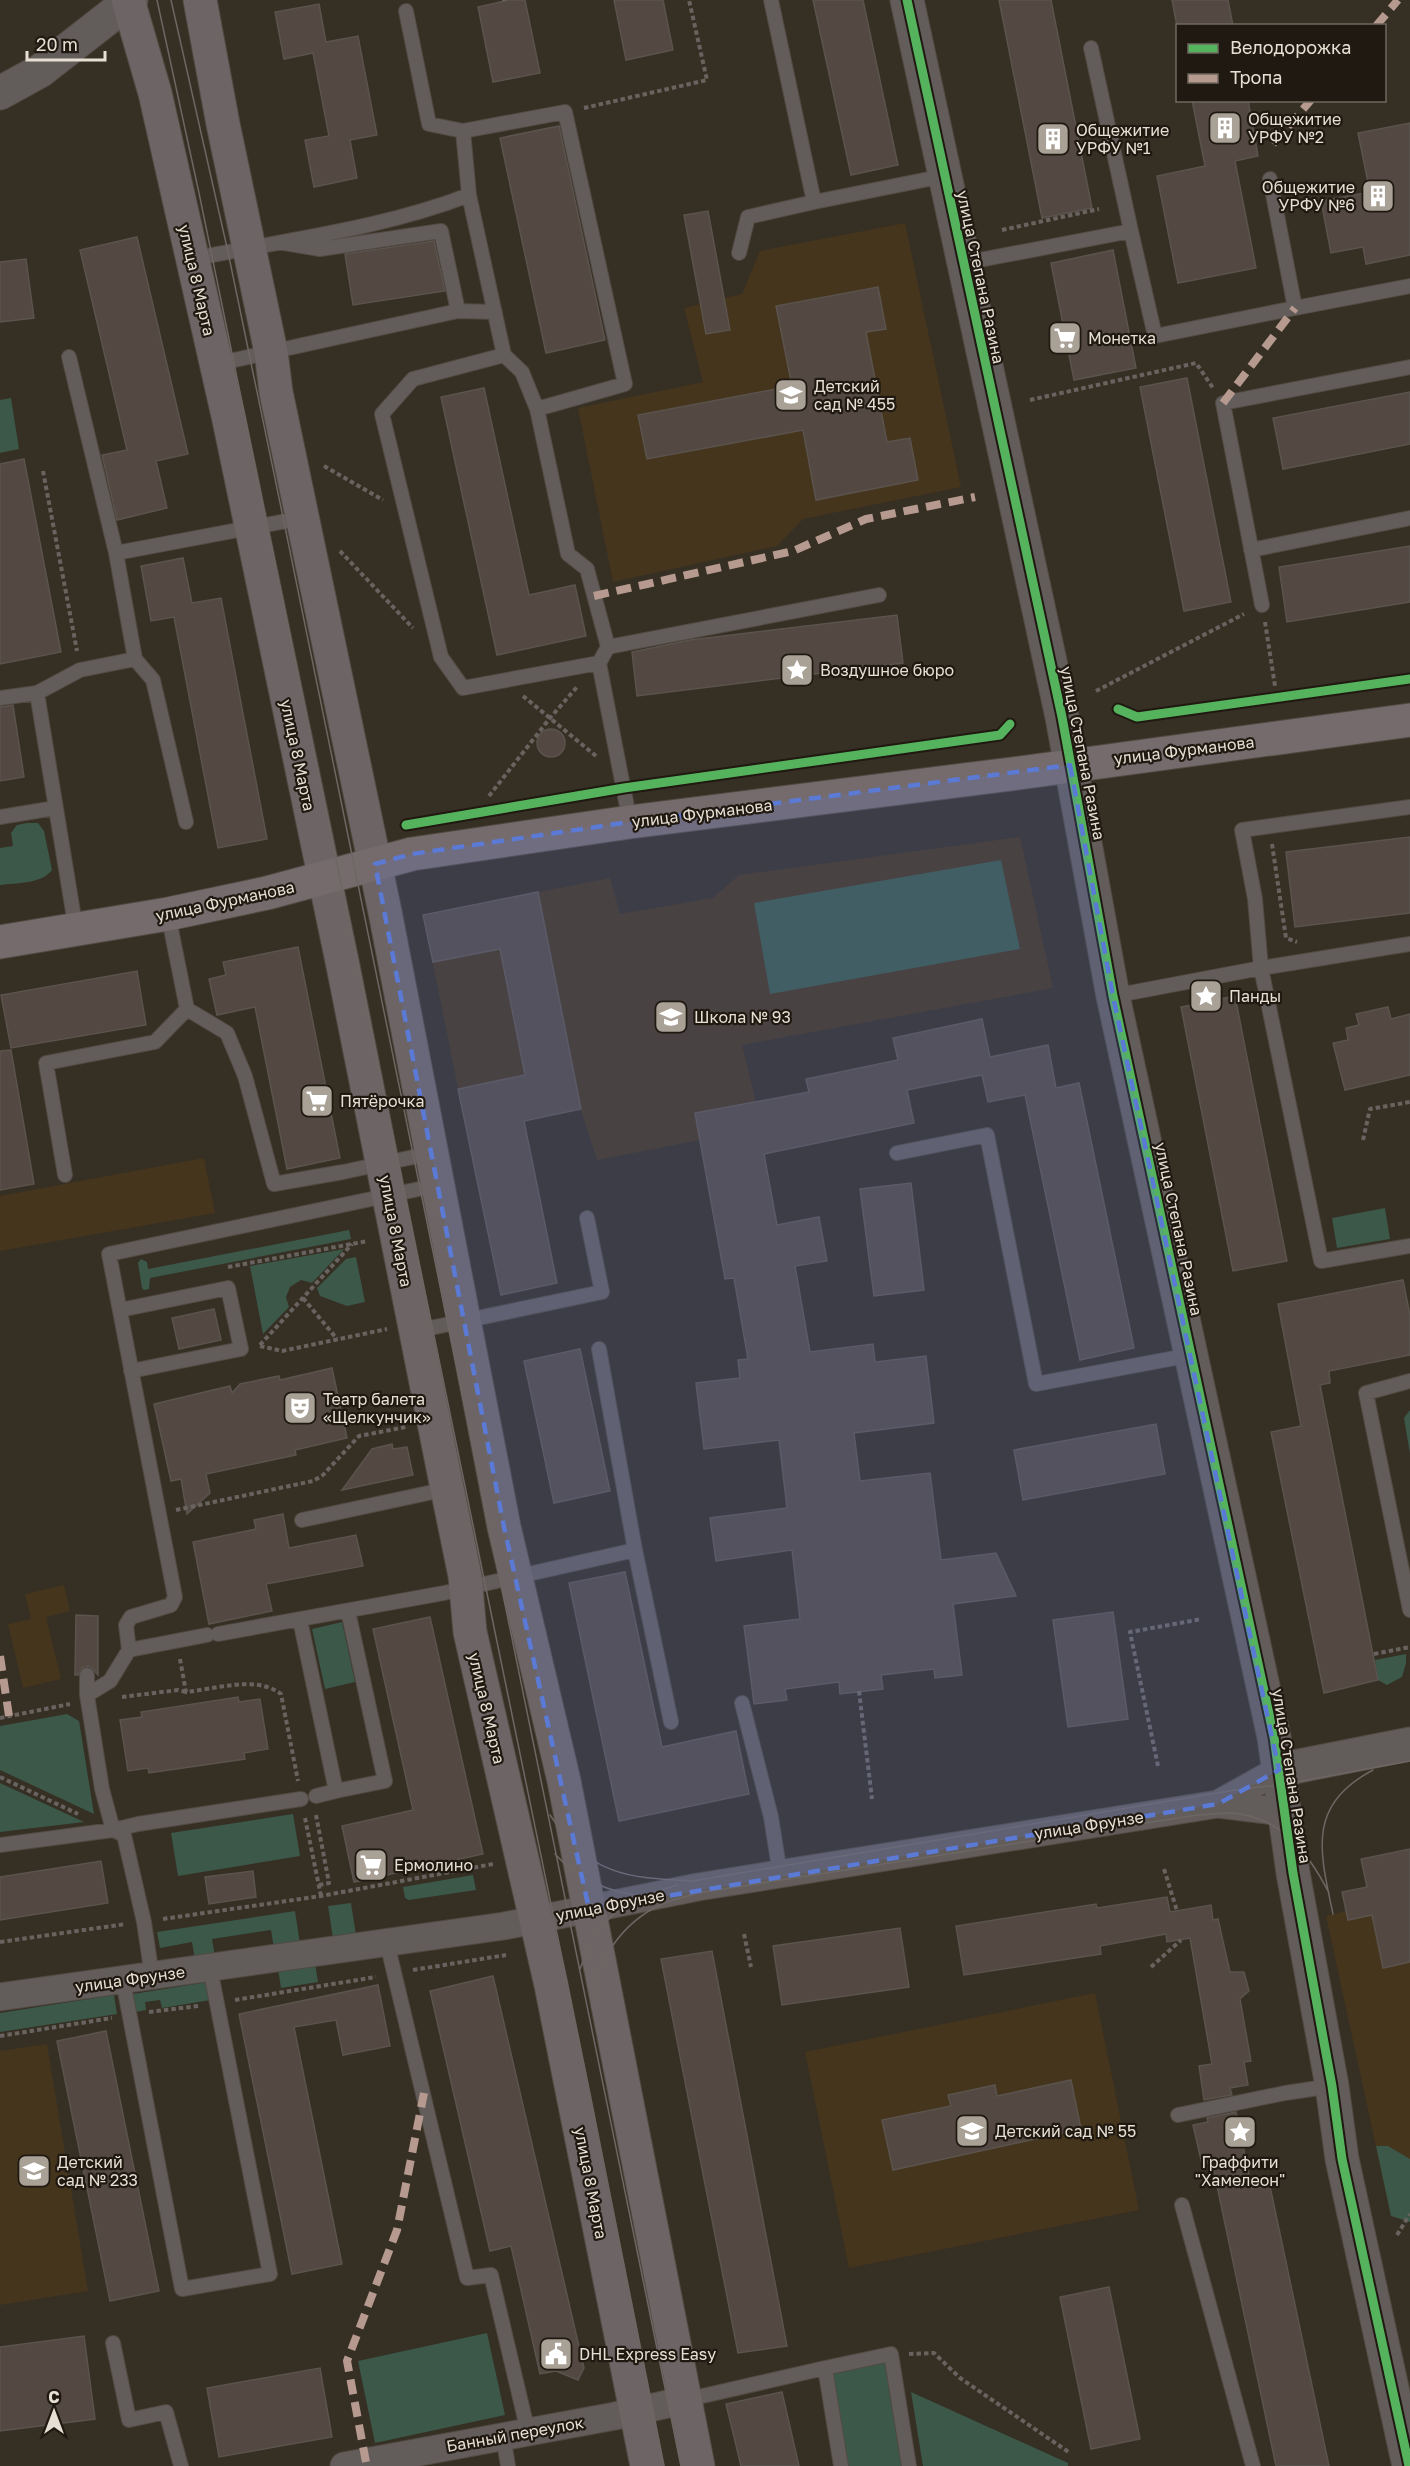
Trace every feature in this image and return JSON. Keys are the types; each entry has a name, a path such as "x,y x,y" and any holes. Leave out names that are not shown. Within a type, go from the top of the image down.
{"main road":[{"path":"200,0 223,124 272,352 276,392 375,864 516,1576 564,1781 698,2466"},
{"name":"улица 8 Марта","path":"129,1 155,93 251,528 389,1195 402,1330 447,1488 466,1588 470,1632 570,2074 647,2466"},
{"name":"улица Фурманова","path":"0,942 168,914 324,879 412,854 630,822 1019,773 1410,720"}],"street":[{"name":"улица Степана Разина","path":"907,0 1070,765 1113,996 1279,1770 1283,1812 1332,2086 1342,2160 1408,2466"},
{"path":"0,93 40,71 129,1"},
{"name":"улица Фрунзе","path":"1218,1804 1279,1770 1410,1744"},
{"name":"улица Фрунзе","path":"0,1997 536,1920 698,1887 1218,1804 1283,1812"},
{"name":"Банный переулок","path":"344,2466 636,2412 685,2400"}],"lane":[{"path":"771,0 814,202"},
{"path":"406,11 429,124 464,131 565,112 625,384 537,409"},
{"path":"1091,48 1155,336 1410,286"},
{"path":"464,131 469,195 504,355 522,372 537,409 568,554 587,569 608,647 599,663 630,822"},
{"path":"739,254 748,217 944,176"},
{"path":"1270,179 1295,308"},
{"path":"192,259 284,243 440,206 469,195"},
{"path":"284,243 320,249 441,231 458,312"},
{"path":"962,264 1131,231"},
{"path":"216,364 458,312 495,312"},
{"path":"504,355 413,379 382,414 441,657 463,688 599,663"},
{"path":"69,357 116,553 135,659 153,680 186,822"},
{"path":"1262,604 1223,404 1410,367"},
{"path":"116,553 303,518"},
{"path":"1251,550 1410,518"},
{"path":"608,647 879,595"},
{"path":"0,698 37,693 80,670 135,659"},
{"path":"37,693 76,930"},
{"path":"1410,807 1242,830 1255,899 1261,968 1321,1261 1410,1246"},
{"path":"0,817 55,808"},
{"path":"168,914 187,1009 227,1033 245,1076 274,1184 382,1164 435,1169"},
{"path":"1113,996 1261,968 1410,944"},
{"path":"65,1175 46,1063 155,1042 187,1009"},
{"path":"897,1153 987,1135 1036,1384 1191,1355"},
{"path":"87,1698 110,1681 129,1650 126,1625 131,1617 171,1605 174,1602 109,1254 389,1195 435,1169"},
{"path":"402,1330 464,1321 602,1292 587,1218"},
{"path":"120,1310 228,1288 241,1349 131,1371"},
{"path":"599,1349 635,1550 671,1722"},
{"path":"1410,1381 1366,1393 1410,1610"},
{"path":"302,1520 447,1488"},
{"path":"129,1650 466,1588 635,1550"},
{"path":"316,1796 385,1781 348,1611"},
{"path":"300,1620 336,1791"},
{"path":"87,1675 87,1698 102,1789 113,1830"},
{"path":"742,1702 771,1817 780,1874"},
{"path":"0,1845 113,1830 138,1824 301,1799"},
{"path":"113,1830 124,1835 144,1922 152,1976"},
{"path":"387,1943 467,2278 491,2275 515,2434 508,2466"},
{"path":"123,1981 183,2289 270,2274 210,1968"},
{"path":"1178,2115 1332,2086"},
{"path":"1182,2205 1253,2466"},
{"path":"113,2343 129,2420 166,2412 181,2466"},
{"path":"685,2400 891,2354 909,2466"},
{"path":"825,2368 841,2466"}],"path":[{"path":"565,112 707,80 689,0"},
{"path":"1002,230 1099,209"},
{"path":"1030,400 1196,363 1223,404"},
{"path":"324,466 405,513"},
{"path":"43,471 80,670"},
{"path":"337,548 441,657"},
{"path":"1096,691 1262,604 1275,687"},
{"path":"489,796 550,718 599,663"},
{"path":"504,681 622,777"},
{"path":"1273,826 1272,843 1286,938 1300,943"},
{"path":"1364,1140 1370,1109 1410,1102"},
{"path":"228,1288 224,1267 369,1241"},
{"path":"259,1345 353,1244"},
{"path":"303,1298 338,1339"},
{"path":"241,1349 259,1345 282,1351 338,1339 402,1330"},
{"path":"159,1513 313,1481 323,1475 359,1436 410,1426"},
{"path":"1158,1766 1130,1632 1203,1619"},
{"path":"177,1641 186,1692"},
{"path":"1374,1654 1410,1647"},
{"path":"0,1718 87,1698 178,1690 186,1692 261,1683 273,1688 281,1694 321,1896"},
{"path":"859,1691 872,1799"},
{"path":"0,1777 113,1830"},
{"path":"316,1796 313,1802 329,1883 319,1885"},
{"path":"0,1942 321,1896 496,1863"},
{"path":"1164,1869 1177,1911"},
{"path":"744,1935 751,1967"},
{"path":"1151,1967 1181,1940"},
{"path":"218,2003 509,1954"},
{"path":"1397,2235 1410,2214"},
{"path":"891,2354 934,2353 960,2378 1070,2452"}],"highlighted area":[{"path":"1070,765 1113,996 1279,1770 1218,1804 589,1909 504,1527 375,864 412,854 630,822"}],"shaded area":[{"name":"Детский сад № 455","path":"905,223 961,487 803,519 777,546 613,582 578,408 703,382 684,308 742,294 760,251"},
{"name":"Школа № 93","path":"1020,837 1053,988 742,1045 762,1128 597,1160 581,1110 467,1132 423,915 610,878 620,914 713,898 739,875"},
{"path":"204,1158 215,1213 0,1251 0,1196"},
{"path":"64,1585 70,1611 46,1617 61,1679 23,1688 8,1624 31,1619 25,1594"},
{"path":"1410,1850 1410,2222 1391,2216 1326,1916 1346,1911 1342,1892 1366,1887 1361,1859"},
{"name":"Детский сад № 55","path":"1095,1993 1139,2210 849,2268 805,2052"},
{"name":"Детский сад № 233","path":"47,2044 88,2291 0,2305 0,2051"}],"green space":[{"path":"11,398 19,449 0,453 0,400"},
{"path":"38,823 44,831 52,870 42,878 0,885 0,848 13,846 11,833 17,825"},
{"path":"1001,860 1020,949 770,994 754,903"},
{"path":"1385,1208 1390,1239 1337,1248 1332,1218"},
{"path":"349,1230 351,1239 150,1278 149,1289 142,1288 138,1263 141,1259 147,1262 148,1269"},
{"path":"344,1249 312,1283 301,1280 290,1287 286,1297 289,1307 263,1334 250,1266"},
{"path":"356,1257 365,1302 347,1306 320,1296 317,1288 346,1259"},
{"path":"1410,1410 1410,1454 1404,1418"},
{"path":"342,1622 355,1682 325,1689 312,1629"},
{"path":"1406,1654 1402,1677 1387,1685 1378,1680 1375,1660"},
{"path":"67,1714 79,1721 94,1814 0,1770 0,1726"},
{"path":"0,1783 84,1822 0,1832"},
{"path":"293,1814 300,1856 178,1876 171,1833"},
{"path":"473,1875 476,1890 409,1900 405,1898 403,1887"},
{"path":"351,1903 356,1935 333,1938 328,1906"},
{"path":"295,1911 300,1944 274,1948 271,1930 212,1939 215,1957 195,1960 192,1942 160,1948 157,1932"},
{"path":"315,1963 318,1982 281,1988 278,1969"},
{"path":"208,1982 211,2000 162,2008 160,2000 145,2002 146,2010 136,2012 133,1994"},
{"path":"114,1995 117,2014 0,2032 0,2013"},
{"path":"1376,2146 1388,2146 1410,2159 1410,2222 1391,2216"},
{"path":"487,2333 505,2415 375,2443 358,2361"},
{"path":"888,2359 906,2466 846,2466 830,2371"},
{"path":"911,2392 1068,2463 1068,2466 923,2466"}],"building":[{"path":"509,0 525,0 540,73 493,82 478,7"},
{"path":"614,0 663,0 673,50 626,60"},
{"path":"813,0 863,0 898,165 851,175"},
{"name":"Общежитие УРФУ №1","path":"999,0 1051,0 1092,208 1042,218"},
{"path":"1172,0 1228,0 1233,24 1177,24"},
{"path":"319,4 326,42 358,36 377,135 350,140 357,178 314,187 305,140 329,136 313,53 284,59 275,12"},
{"path":"1192,102 1248,102 1258,156 1235,161 1256,268 1178,283 1157,176 1205,166"},
{"name":"Общежитие УРФУ №6","path":"1410,123 1410,255 1366,264 1363,247 1331,253 1321,201 1370,192 1358,133"},
{"path":"559,126 605,340 546,353 500,138"},
{"path":"708,211 730,330 706,334 684,215"},
{"path":"137,237 188,454 156,461 167,508 117,520 102,455 127,450 80,250"},
{"path":"434,241 445,291 353,305 345,254"},
{"path":"1113,250 1136,368 1074,380 1051,263"},
{"path":"26,259 34,318 0,322 0,262"},
{"path":"878,287 886,329 866,332 887,442 910,438 918,480 816,500 803,430 647,459 638,415 792,386 776,306"},
{"path":"1187,378 1231,602 1184,611 1140,387"},
{"path":"484,388 529,595 575,585 586,636 497,655 441,397"},
{"path":"1410,392 1410,444 1283,469 1273,418"},
{"path":"24,459 61,652 0,664 0,464"},
{"path":"1410,546 1410,602 1287,622 1279,567"},
{"path":"183,558 192,603 221,598 267,839 218,848 174,617 151,621 141,566"},
{"path":"897,615 903,663 637,696 632,652 690,640"},
{"path":"13,705 24,777 0,781 0,707"},
{"path":"551,729 561,733 565,743 561,753 551,757 541,753 537,743 541,733"},
{"path":"1410,837 1410,913 1295,927 1286,852"},
{"path":"538,892 581,1109 524,1121 557,1283 501,1295 458,1089 525,1075 500,949 433,962 423,915"},
{"path":"298,947 340,1158 287,1169 255,1007 217,1015 209,979 226,975 223,962"},
{"path":"137,971 146,1025 11,1048 1,995"},
{"path":"1235,996 1287,1261 1233,1271 1181,1007"},
{"path":"1388,1007 1391,1019 1410,1014 1410,1075 1345,1090 1333,1043 1348,1040 1346,1028 1359,1025 1356,1014"},
{"path":"982,1019 990,1057 1048,1045 1056,1088 1079,1083 1134,1348 1080,1360 1025,1095 988,1102 982,1075 907,1090 914,1123 764,1154 777,1225 819,1217 827,1261 795,1266 810,1352 873,1344 875,1362 926,1356 934,1423 854,1433 860,1481 930,1473 941,1560 996,1553 1016,1596 953,1604 962,1675 935,1678 934,1669 881,1675 883,1689 840,1694 839,1682 785,1689 787,1700 754,1704 744,1626 800,1619 792,1550 716,1561 710,1518 787,1508 779,1440 704,1449 696,1383 740,1378 738,1360 748,1359 734,1278 725,1279 695,1113 809,1092 806,1079 898,1060 893,1038"},
{"path":"11,1050 34,1184 0,1190 0,1051"},
{"path":"911,1183 924,1290 874,1296 860,1189"},
{"path":"1403,1280 1410,1315 1410,1355 1329,1371 1330,1383 1320,1385 1378,1680 1324,1693 1271,1432 1301,1426 1278,1304"},
{"path":"214,1309 221,1340 179,1349 172,1318"},
{"path":"580,1349 610,1491 554,1503 524,1361"},
{"path":"332,1368 347,1438 295,1450 296,1455 206,1474 210,1493 187,1514 181,1479 171,1481 154,1404 230,1386 232,1393 240,1384 279,1376 280,1380"},
{"path":"1156,1424 1165,1474 1023,1500 1014,1450"},
{"path":"392,1444 393,1449 407,1447 413,1475 342,1490 372,1449"},
{"path":"283,1514 289,1548 356,1535 363,1566 266,1584 272,1611 209,1624 193,1542 256,1529 254,1520"},
{"path":"625,1572 662,1747 736,1731 749,1794 619,1821 569,1583"},
{"path":"1113,1612 1128,1719 1068,1727 1053,1620"},
{"path":"76,1615 98,1616 98,1675 88,1666 75,1675"},
{"path":"430,1617 483,1854 354,1882 342,1826 413,1810 373,1629"},
{"path":"238,1697 239,1702 260,1699 268,1749 244,1753 245,1759 149,1773 148,1768 128,1771 120,1720 142,1717 141,1712"},
{"path":"1410,1849 1410,1962 1383,1968 1372,1915 1348,1920 1342,1892 1367,1887 1361,1859"},
{"path":"101,1861 108,1903 0,1920 0,1877"},
{"path":"253,1871 256,1897 209,1904 205,1877"},
{"path":"1167,1897 1170,1912 1211,1905 1213,1920 1218,1919 1230,1972 1244,1972 1249,1991 1240,1999 1251,2061 1244,2062 1248,2085 1230,2088 1232,2095 1204,2100 1199,2066 1212,2064 1190,1938 1167,1942 1166,1934 1100,1946 1101,1954 964,1975 956,1926 1096,1904 1097,1908"},
{"path":"900,1928 909,1987 782,2005 773,1946"},
{"path":"712,1951 787,2346 738,2353 661,1959"},
{"path":"493,1976 584,2368 578,2380 556,2371 540,2374 511,2246 490,2251 430,1991"},
{"path":"378,1985 390,2046 343,2055 336,2020 294,2027 342,2264 292,2274 239,2014"},
{"path":"106,2031 159,2291 110,2301 57,2041"},
{"path":"1071,2080 1081,2129 893,2170 882,2120 951,2106 948,2095 995,2085 997,2096"},
{"path":"1236,2112 1252,2189 1270,2186 1329,2466 1276,2466 1212,2162 1202,2164 1193,2125 1208,2122 1207,2118"},
{"path":"1109,2287 1140,2439 1091,2449 1060,2297"},
{"path":"84,2336 95,2419 0,2431 0,2347"},
{"path":"320,2368 332,2437 219,2457 207,2388"},
{"path":"782,2392 799,2466 741,2466 726,2404"}],"tram line":[{"path":"157,0 199,193 590,2094 664,2466"},
{"path":"171,0 228,252 284,522 681,2466"},
{"path":"550,1815 580,1850 611,1869 628,1875 648,1878 693,1881 1241,1789 1280,1785 1410,1761"},
{"path":"1333,1914 1322,1850 1327,1815 1337,1799 1352,1784 1373,1770"},
{"path":"592,2008 598,1976 612,1947 634,1922 647,1912 671,1901 698,1893 1197,1815 1229,1813 1247,1815 1278,1828 1302,1850 1329,1893"},
{"path":"555,1854 573,1871 595,1883 619,1892 644,1896"},
{"path":"580,1969 596,1935 616,1912 643,1896 678,1885"}],"marked path":[{"path":"1378,24 1398,0"},
{"path":"1273,144 1309,102"},
{"path":"1223,403 1295,308"},
{"path":"594,596 793,551 866,519 975,497"},
{"path":"0,1656 9,1716"},
{"path":"366,2462 347,2361 397,2230 424,2093"}],"cycle path":[{"path":"907,0 1062,717 1113,996 1274,1737 1293,1873 1332,2086 1342,2159 1409,2466"},
{"path":"1118,709 1137,717 1410,679"},
{"path":"406,825 624,788 1000,735 1010,724"}],"place":[{"name":"Общежитие УРФУ №2","path":"1225,128"},
{"name":"Общежитие УРФУ №1","path":"1053,139"},
{"name":"Общежитие УРФУ №6","path":"1378,196"},
{"name":"Монетка","path":"1065,338"},
{"name":"Детский сад № 455","path":"791,395"},
{"name":"Воздушное бюро","path":"797,670"},
{"name":"Панды","path":"1206,996"},
{"name":"Школа № 93","path":"671,1017"},
{"name":"Пятёрочка","path":"317,1101"},
{"name":"Театр балета «Щелкунчик»","path":"300,1408"},
{"name":"Ермолино","path":"371,1865"},
{"name":"Детский сад № 55","path":"972,2131"},
{"name":"Граффити \"Хамелеон\"","path":"1240,2132"},
{"name":"Детский сад № 233","path":"34,2171"},
{"name":"DHL Express Easy","path":"556,2354"}]}
